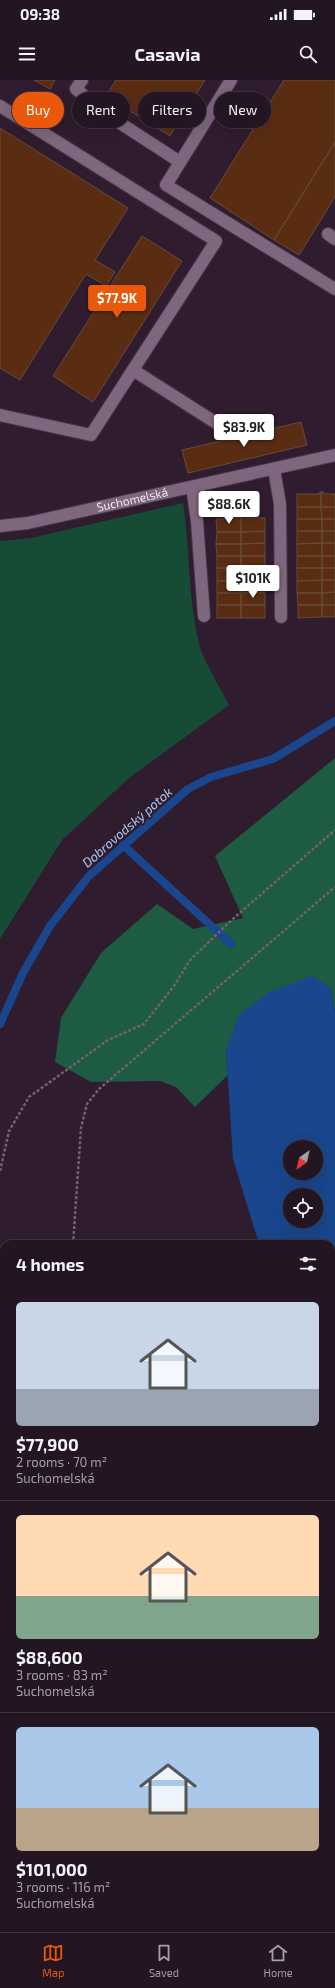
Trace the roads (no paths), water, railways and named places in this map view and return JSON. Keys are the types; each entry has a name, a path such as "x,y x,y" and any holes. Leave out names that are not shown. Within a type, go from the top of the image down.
{"street":[{"path":"82,80 76,89 106,114 180,162"},
{"path":"231,80 166,185 335,289"},
{"path":"0,106 216,240 91,435 0,415"},
{"path":"133,370 224,428"},
{"name":"Suchomelská","path":"0,526 28,523 335,455"},
{"path":"274,469 280,504 281,617"},
{"path":"192,487 197,521 204,616"}],"water":[{"path":"312,976 331,988 335,1013 335,1240 258,1240 233,1159 226,1051 239,1015 268,993"}],"waterway":[{"name":"Dobrovodský potok","path":"0,1024 23,973 50,926 88,877 188,789 211,777 273,759 335,721"},
{"path":"123,845 231,944"}]}
